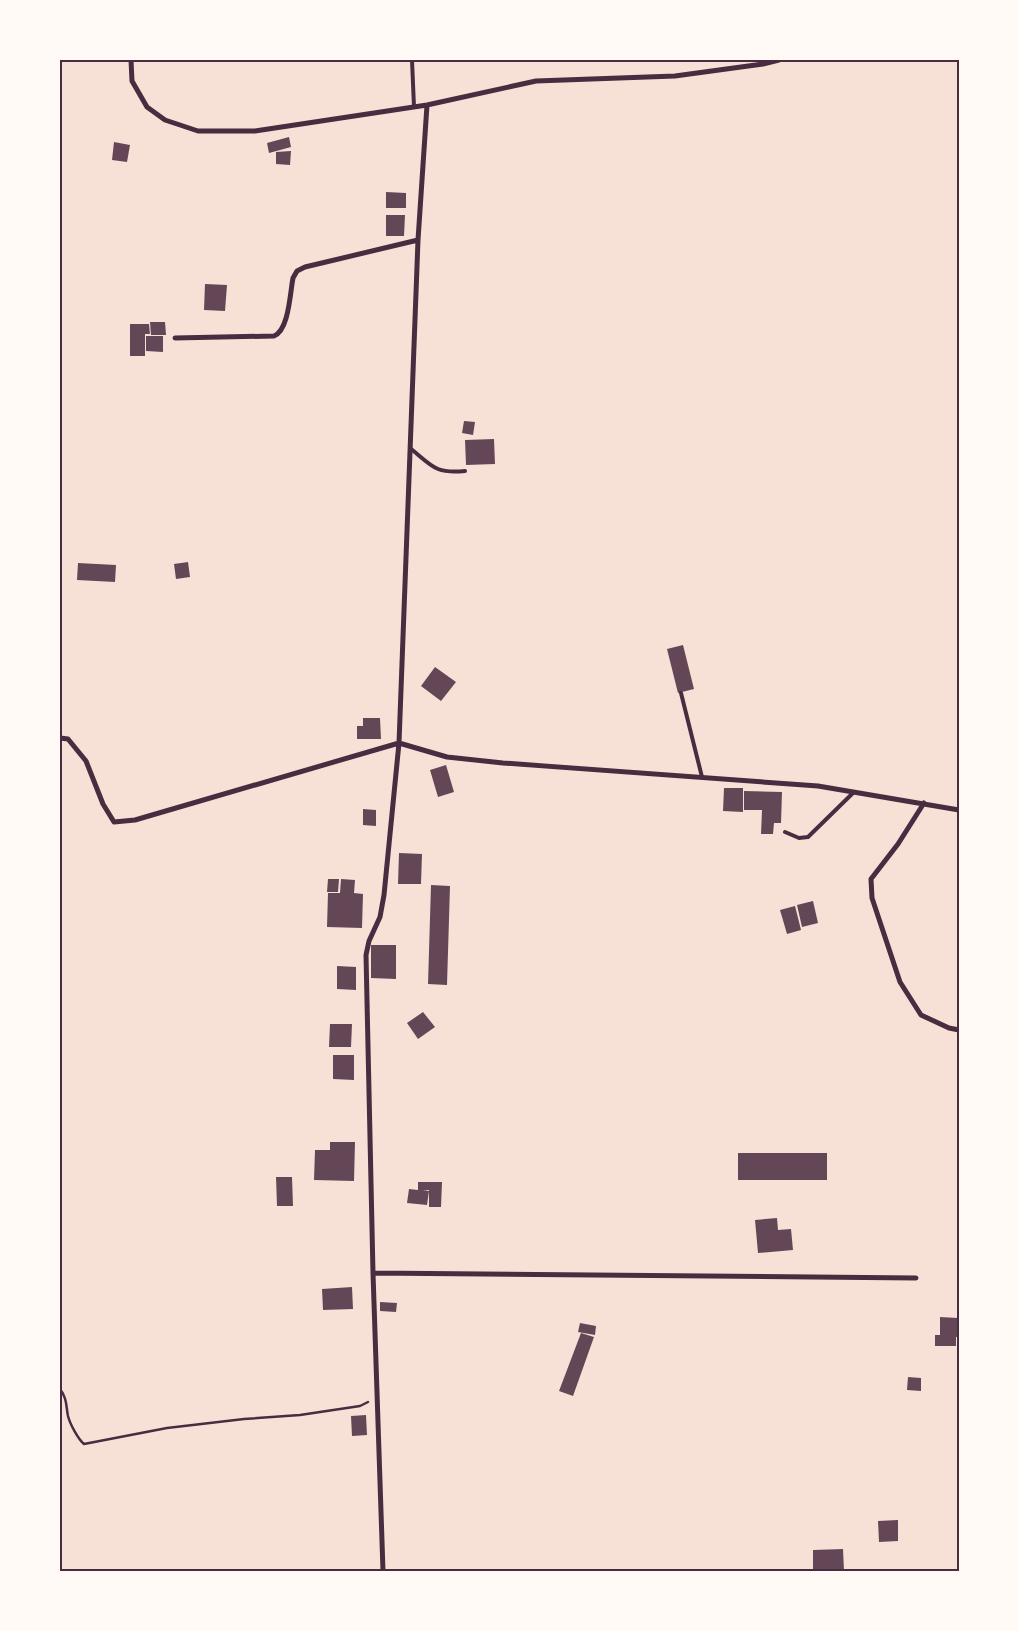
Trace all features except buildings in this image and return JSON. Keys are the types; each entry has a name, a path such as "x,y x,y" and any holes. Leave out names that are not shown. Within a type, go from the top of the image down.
{"street":[{"path":"131,60 132,81 147,107 165,120 198,131 255,131 427,105 536,81 675,76 747,63 779,60"},
{"path":"383,1571 373,1273 366,955 369,941 380,917 384,895 399,743 418,240 427,105"},
{"path":"175,338 274,336 284,327 293,278 297,271 305,267 418,240"},
{"path":"60,738 68,739 86,761 103,804 114,822 135,820 399,743 447,757 503,763 818,786 959,810"},
{"path":"924,803 898,844 871,879 872,898 900,982 921,1014 949,1028 959,1030"},
{"path":"373,1273 916,1278"}],"lane":[{"path":"412,60 414,107"},
{"path":"410,448 433,468 442,472 466,471"},
{"path":"681,693 702,777"},
{"path":"785,832 799,838 808,836 854,792"}],"path":[{"path":"60,1389 65,1396 69,1419 75,1428 76,1436 84,1444 167,1428 300,1415 360,1406 378,1397"}]}
